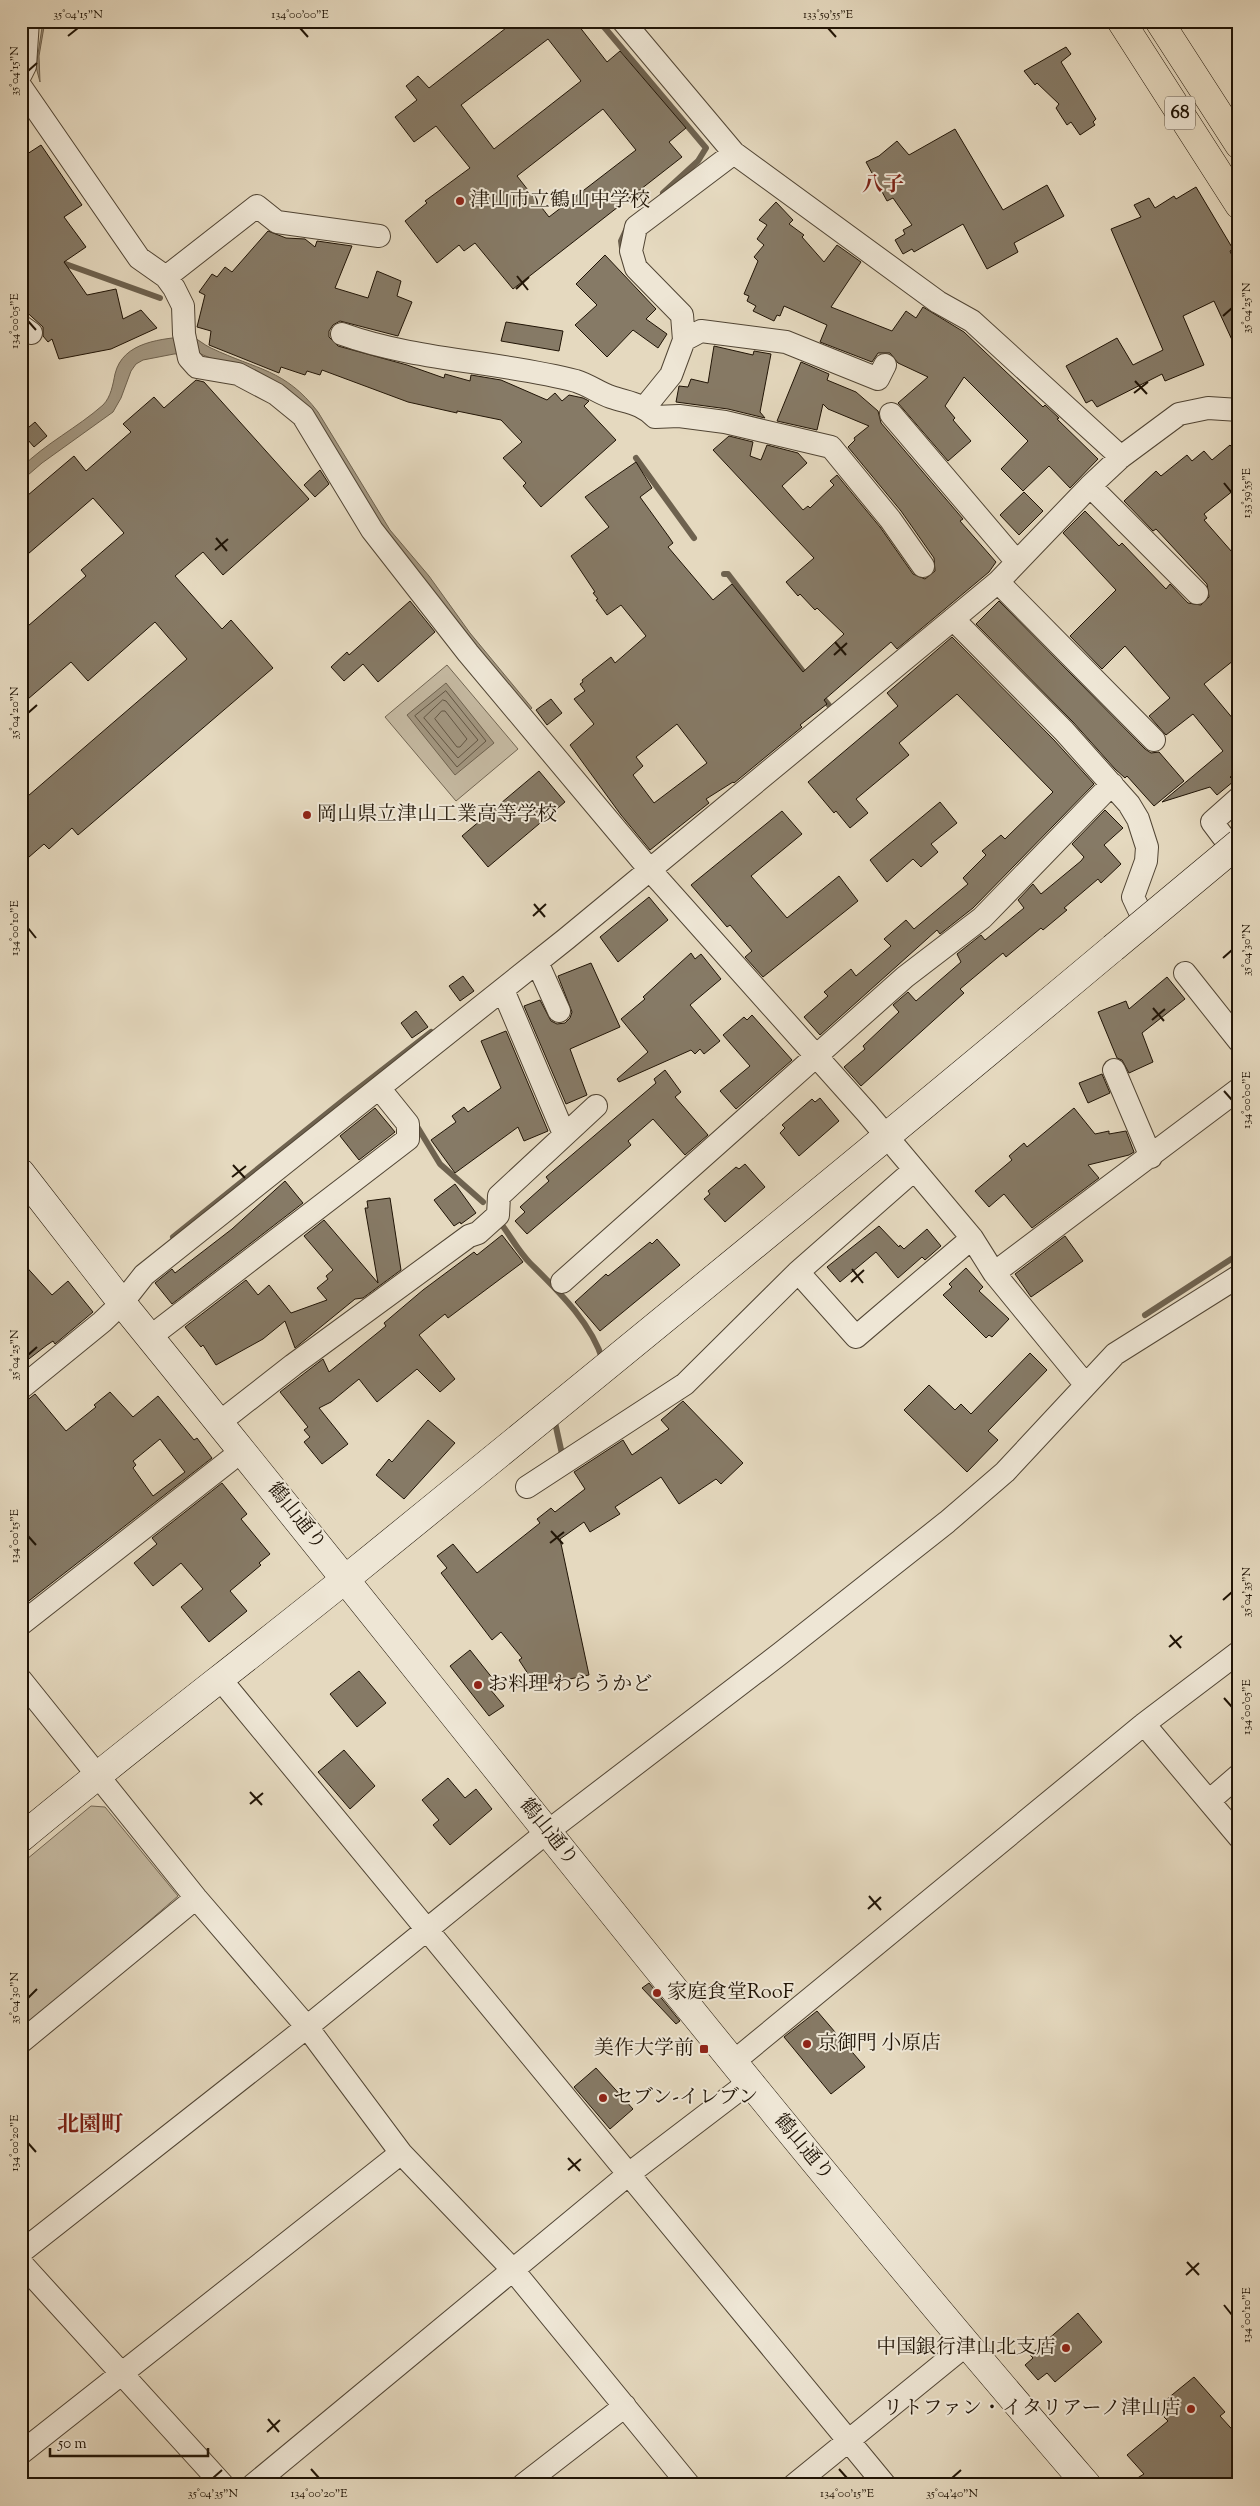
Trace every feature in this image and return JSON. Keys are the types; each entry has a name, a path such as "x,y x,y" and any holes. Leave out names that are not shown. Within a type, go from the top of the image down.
{"main road":[{"name":"68","path":"1121,21 1239,205"},
{"name":"68","path":"1159,21 1239,145"}],"street":[{"path":"21,74 25,66 28,21"},
{"path":"623,21 734,153 938,302 972,321 1121,457"},
{"path":"21,87 139,258 166,277 183,306 184,334 189,358 197,367 238,374 276,394 303,416 372,530 468,653 650,870 816,1056 972,1238 994,1273 1085,1384"},
{"path":"645,407 671,375 684,340 682,315 636,268 631,251 636,227 734,153"},
{"path":"166,277 257,206 277,222 379,236"},
{"path":"684,340 701,331 786,342 878,379 885,365"},
{"path":"342,334 374,346 521,370 579,382 610,397 645,407 655,417 679,416 725,422 831,447 890,519 923,566"},
{"path":"21,1388 122,1303 144,1275 503,990 998,582 1090,486 1121,457 1179,414 1208,408 1239,410"},
{"path":"891,414 1017,562"},
{"path":"1090,486 1197,593"},
{"path":"998,582 1154,740"},
{"path":"953,618 1064,730 1129,804 1144,834 1147,847 1146,861 1133,897 1141,914"},
{"path":"562,1282 905,977 982,918 1112,784"},
{"path":"1239,798 1212,822 1239,858"},
{"path":"21,1838 98,1774 220,1680 346,1579 886,1137 1239,843"},
{"path":"537,962 559,1010"},
{"path":"1185,973 1236,1030"},
{"path":"503,990 564,1134"},
{"path":"1114,1070 1151,1157"},
{"path":"150,1337 408,1138 408,1124 379,1088"},
{"path":"994,1273 1239,1090"},
{"path":"220,1422 292,1365 469,1236 478,1234 498,1215 499,1196 596,1106"},
{"path":"527,1487 685,1384 798,1272 914,1170"},
{"name":"鶴山通り","path":"21,1173 122,1303 243,1450 740,2073 966,2345 1086,2485"},
{"path":"798,1272 856,1337 972,1238"},
{"path":"21,2252 307,2027 547,1832 781,1653 947,1522 1005,1472 1115,1354 1239,1276"},
{"path":"21,1624 243,1450"},
{"path":"253,2485 630,2173 740,2073 1144,1724 1239,1652"},
{"path":"21,1680 196,1898 307,2027 401,2153 513,2270 688,2485"},
{"path":"220,1680 630,2173 885,2485"},
{"path":"1144,1724 1239,1837"},
{"path":"1208,1801 1239,1776"},
{"path":"21,2042 196,1898"},
{"path":"21,2453 401,2153"},
{"path":"21,2263 223,2485"},
{"path":"794,2485 966,2345"},
{"path":"523,2485 625,2406"}],"shaded area":[{"path":"447,665 518,749 456,801 385,717"},
{"path":"91,1806 105,1807 178,1896 21,2032 21,1864"}],"water":[{"path":"43,21 45,21 39,56 40,82 36,67"},
{"path":"191,336 211,348 282,379 306,398 318,412 390,530 429,576 470,633 532,708 525,715 420,585 324,439 256,376 198,353 174,354 143,360 136,364 131,371 121,398 113,412 42,463 21,481 21,468 106,402 119,363 126,355 135,348 145,344"},
{"path":"446,683 494,743 455,775 407,715"}],"building":[{"path":"515,21 575,21 607,62 620,51 686,128 669,142 682,157 513,289 475,243 464,251 459,245 437,263 405,221 427,203 425,201 470,168 436,126 414,142 395,117 417,100 406,86 418,76 429,88","holes":["548,39 581,81 494,149 461,105","603,109 636,150 549,217 517,176"]},
{"path":"1066,47 1071,54 1061,62 1096,119 1093,122 1095,125 1080,135 1071,122 1067,125 1056,108 1059,104 1037,83 1035,85 1024,71"},
{"path":"955,129 1003,210 1047,185 1064,216 1014,243 1018,252 987,269 963,224 914,252 912,249 903,254 895,240 905,234 903,230 912,225 893,198 887,201 866,162 879,156 897,141 909,155"},
{"path":"41,145 82,205 64,217 86,247 64,262 87,295 116,289 123,319 141,310 157,328 111,349 59,359 52,339 48,342 43,336 43,327 21,307 21,158"},
{"path":"1196,187 1233,249 1230,251 1239,272 1239,355 1214,301 1183,316 1204,365 1165,381 1162,374 1097,407 1092,400 1086,403 1066,366 1117,338 1133,365 1163,350 1111,229 1141,217 1134,205 1149,198 1155,208 1174,196 1176,199"},
{"path":"776,202 793,220 789,224 804,235 802,237 824,262 837,245 861,262 831,307 892,331 906,311 916,318 923,307 964,332 1043,407 1045,405 1059,418 1057,419 1098,459 1070,488 1049,466 1023,491 1001,469 1028,441 964,377 945,406 955,418 953,420 971,441 948,461 898,403 928,377 898,363 890,353 878,353 872,362 820,342 827,325 784,306 780,316 777,315 774,321 753,311 756,306 747,301 749,296 744,294 758,261 754,257 764,245 757,239 767,225 759,220"},
{"path":"268,231 286,238 305,239 315,247 317,241 352,246 335,288 368,298 377,271 401,281 397,296 412,302 398,336 340,321 333,325 329,331 329,337 338,346 407,365 444,378 445,374 470,381 471,375 501,380 547,400 555,393 562,401 569,395 583,398 589,401 584,406 616,440 541,507 523,486 526,483 503,458 522,442 501,420 408,402 322,370 320,375 307,371 305,375 281,367 279,373 209,345 211,331 197,327 205,295 199,292 212,274 217,277 225,267 232,272"},
{"path":"605,255 656,309 646,319 667,334 658,348 633,330 607,357 575,325 597,305 576,284"},
{"path":"506,322 563,331 559,351 501,341"},
{"path":"714,346 753,355 754,351 771,354 760,412 765,418 728,409 676,402 679,386 688,387 691,379 708,383"},
{"path":"801,362 829,374 827,380 856,392 878,411 881,423 963,519 960,521 996,562 989,572 897,649 891,642 824,700 827,704 800,725 802,727 734,783 706,799 709,803 650,850 621,815 570,745 594,724 574,699 585,691 580,684 583,682 582,680 611,657 615,663 646,636 621,605 607,615 596,600 598,599 593,593 595,592 571,556 609,527 585,497 636,462 652,488 640,497 673,543 668,547 713,600 732,584 803,672 844,634 817,608 815,610 800,594 798,596 786,582 814,558 713,450 729,436 753,442 750,456 761,460 767,445 798,453 807,463 782,486 803,510 808,506 810,508 834,485 830,481 837,475 880,527 913,574 925,579 935,571 934,558 901,511 848,447 855,440 854,438 869,426 828,409 823,404 817,430 777,421","holes":["677,724 707,763 654,803 633,775 643,766 636,757"]},
{"path":"196,380 204,382 309,499 223,575 203,552 175,576 222,629 231,620 273,668 78,835 72,828 49,849 44,844 21,864 21,802 187,659 155,622 88,681 71,662 21,705 21,632 86,576 81,570 124,533 93,498 21,560 21,501 74,456 86,471 131,432 123,424 154,397 164,408"},
{"path":"35,422 47,436 34,447 22,433"},
{"path":"1230,445 1239,455 1239,486 1204,514 1207,518 1204,520 1239,560 1239,656 1204,684 1239,726 1239,771 1230,777 1234,781 1217,795 1210,787 1162,802 1223,751 1193,714 1166,735 1149,716 1170,698 1125,646 1102,669 1070,636 1116,590 1063,533 1085,511 1119,546 1122,543 1166,589 1170,584 1188,603 1201,605 1209,597 1207,584 1156,529 1153,531 1124,501 1156,471 1161,476 1187,455 1192,461 1204,451 1212,460"},
{"path":"320,470 329,484 315,497 304,485"},
{"path":"1024,492 1043,511 1019,535 1000,515"},
{"path":"410,601 435,632 378,682 363,664 344,681 331,667 347,652 349,655"},
{"path":"999,601 1145,749 1151,753 1159,752 1184,781 1154,806 1127,776 1125,778 1115,769 1073,722 976,624"},
{"path":"952,637 1054,740 1094,784 973,908 940,934 937,930 820,1035 804,1017 828,996 824,992 851,969 856,976 891,946 884,939 906,920 914,929 968,884 963,878 986,855 982,851 1001,835 1005,839 1053,792 957,694 899,743 909,755 856,799 868,813 850,828 836,811 834,813 808,782 898,706 887,693"},
{"path":"551,699 562,713 547,725 536,710"},
{"path":"539,771 565,802 488,867 462,836"},
{"path":"940,802 957,823 931,844 938,852 921,867 913,859 887,882 870,860"},
{"path":"1105,810 1123,828 1104,845 1121,864 1101,883 1098,879 1064,908 1067,910 1043,930 1041,928 1006,957 1003,953 960,989 964,993 861,1086 844,1067 865,1049 863,1046 899,1012 893,1005 908,992 916,1001 961,962 957,954 981,935 985,940 1024,908 1018,900 1033,884 1041,894 1081,861 1084,857 1072,844"},
{"path":"782,811 802,834 751,876 787,918 839,876 858,901 763,977 745,957 752,951 730,925 727,927 691,885"},
{"path":"649,897 668,920 618,962 600,937"},
{"path":"691,953 695,959 701,954 721,979 690,1005 720,1041 704,1054 700,1049 695,1054 691,1050 619,1082 617,1079 648,1052 621,1019 645,999 643,997"},
{"path":"591,963 620,1027 570,1049 587,1095 566,1104 524,1006 540,1000 551,1021 557,1024 565,1023 570,1018 572,1012 558,976"},
{"path":"463,976 474,991 460,1001 449,986"},
{"path":"1167,977 1185,999 1142,1033 1153,1062 1129,1073 1122,1060 1117,1058 1098,1012 1126,1001 1129,1009"},
{"path":"416,1011 428,1027 412,1038 401,1023"},
{"path":"752,1015 792,1060 736,1109 720,1091 750,1066 723,1035 744,1017 747,1020"},
{"path":"506,1031 548,1131 524,1141 518,1127 455,1173 431,1140 456,1122 452,1116 464,1107 468,1112 501,1088 481,1041"},
{"path":"665,1070 681,1092 675,1097 708,1135 685,1155 653,1119 628,1141 631,1145 527,1234 515,1221 525,1212 520,1207 549,1181 546,1177 656,1083 654,1079"},
{"path":"1102,1074 1110,1093 1088,1103 1079,1083"},
{"path":"820,1098 839,1121 799,1156 780,1133 785,1128 782,1125 812,1099 815,1102"},
{"path":"375,1108 395,1132 359,1160 340,1136"},
{"path":"1074,1108 1095,1134 1109,1131 1109,1134 1126,1131 1134,1152 1129,1155 1088,1165 1099,1178 1032,1228 1004,1194 989,1207 975,1191 1012,1160 1009,1156 1024,1143 1027,1147"},
{"path":"745,1164 765,1187 725,1222 704,1199 710,1194 708,1191 736,1167 739,1169"},
{"path":"285,1181 303,1203 172,1304 155,1283 172,1269 175,1273 232,1229"},
{"path":"455,1184 476,1213 461,1224 460,1222 454,1226 434,1200"},
{"path":"390,1198 401,1270 363,1298 355,1299 295,1348 285,1321 263,1339 216,1365 203,1345 201,1347 185,1327 246,1280 258,1295 269,1285 291,1313 327,1300 317,1288 328,1279 326,1276 333,1270 304,1236 324,1220 378,1283 365,1208 368,1208 367,1201"},
{"path":"879,1226 899,1247 900,1245 904,1249 927,1229 941,1246 925,1260 922,1257 898,1278 876,1252 840,1282 827,1267"},
{"path":"502,1235 523,1262 448,1318 445,1314 419,1335 455,1379 440,1392 417,1369 377,1402 359,1379 331,1402 319,1408 348,1444 322,1464 304,1442 310,1437 304,1430 308,1427 280,1392 323,1359 329,1372 386,1326 384,1323 423,1290 474,1252 477,1255"},
{"path":"1065,1236 1083,1261 1031,1297 1015,1274"},
{"path":"657,1239 680,1265 600,1331 575,1302 606,1274 608,1276 650,1242 652,1244"},
{"path":"21,1261 52,1295 68,1281 93,1312 55,1344 53,1341 21,1365"},
{"path":"966,1268 983,1287 979,1291 1009,1319 992,1337 989,1335 986,1338 943,1295 952,1287 949,1284"},
{"path":"1030,1353 1047,1370 988,1431 998,1440 967,1472 904,1410 929,1385 955,1410 961,1404 971,1414"},
{"path":"110,1392 133,1417 158,1396 194,1440 197,1438 212,1458 21,1607 21,1405 35,1394 66,1431 96,1407 94,1405","holes":["160,1439 185,1472 153,1496 133,1468 136,1465 133,1461"]},
{"path":"683,1401 743,1463 721,1484 716,1479 679,1504 661,1477 615,1507 620,1514 590,1532 584,1522 560,1539 589,1675 536,1686 519,1660 522,1658 501,1632 492,1640 441,1573 447,1568 437,1556 453,1544 477,1573 540,1523 537,1519 551,1508 555,1512 585,1489 574,1472 623,1440 632,1455 669,1429 661,1420"},
{"path":"428,1420 455,1443 404,1499 376,1475 389,1459 392,1462"},
{"path":"222,1483 247,1514 241,1519 270,1554 259,1563 261,1565 230,1591 247,1611 209,1642 181,1607 203,1589 181,1563 153,1586 134,1563 157,1544 152,1538"},
{"path":"470,1650 497,1684 490,1689 504,1706 489,1716 450,1666"},
{"path":"359,1671 386,1703 357,1727 330,1694"},
{"path":"344,1750 375,1786 350,1809 318,1772"},
{"path":"448,1778 465,1798 476,1789 492,1809 450,1845 433,1825 439,1820 422,1800"},
{"path":"649,1983 680,2021 676,2024 642,1988"},
{"path":"817,2011 865,2067 831,2094 784,2037"},
{"name":"セブン-イレブン","path":"596,2068 633,2109 610,2129 574,2087"},
{"name":"中国銀行津山北支店","path":"1078,2313 1102,2342 1055,2382 1047,2373 1038,2380 1025,2365 1033,2358 1030,2355"},
{"path":"1194,2377 1225,2412 1220,2416 1239,2437 1239,2485 1126,2485 1144,2474 1127,2455 1168,2421 1162,2415 1167,2410 1162,2403"}],"waterway":[{"path":"599,21 706,148 698,161 663,193"},
{"path":"622,248 621,241 627,228"},
{"path":"60,262 160,298"},
{"path":"636,458 694,538"},
{"path":"724,574 728,574 808,678"},
{"path":"820,694 832,709"},
{"path":"173,1237 431,1032"},
{"path":"415,1123 440,1164 483,1202"},
{"path":"502,1225 526,1259 582,1320 598,1347 603,1361"},
{"path":"1145,1315 1239,1254"},
{"path":"554,1418 562,1454"}],"place":[{"name":"津山市立鶴山中学校","path":"460,201"},
{"name":"岡山県立津山工業高等学校","path":"307,815"},
{"name":"お料理 わらうかど","path":"478,1685"},
{"name":"家庭食堂RooF","path":"657,1993"},
{"name":"京御門 小原店","path":"807,2044"},
{"name":"美作大学前","path":"704,2049"},
{"name":"セブン-イレブン","path":"603,2098"},
{"name":"中国銀行津山北支店","path":"1066,2348"},
{"name":"リトファン・イタリアーノ津山店","path":"1191,2409"}],"district":[{"name":"八子","path":"883,186"},
{"name":"北園町","path":"90,2126"}]}
